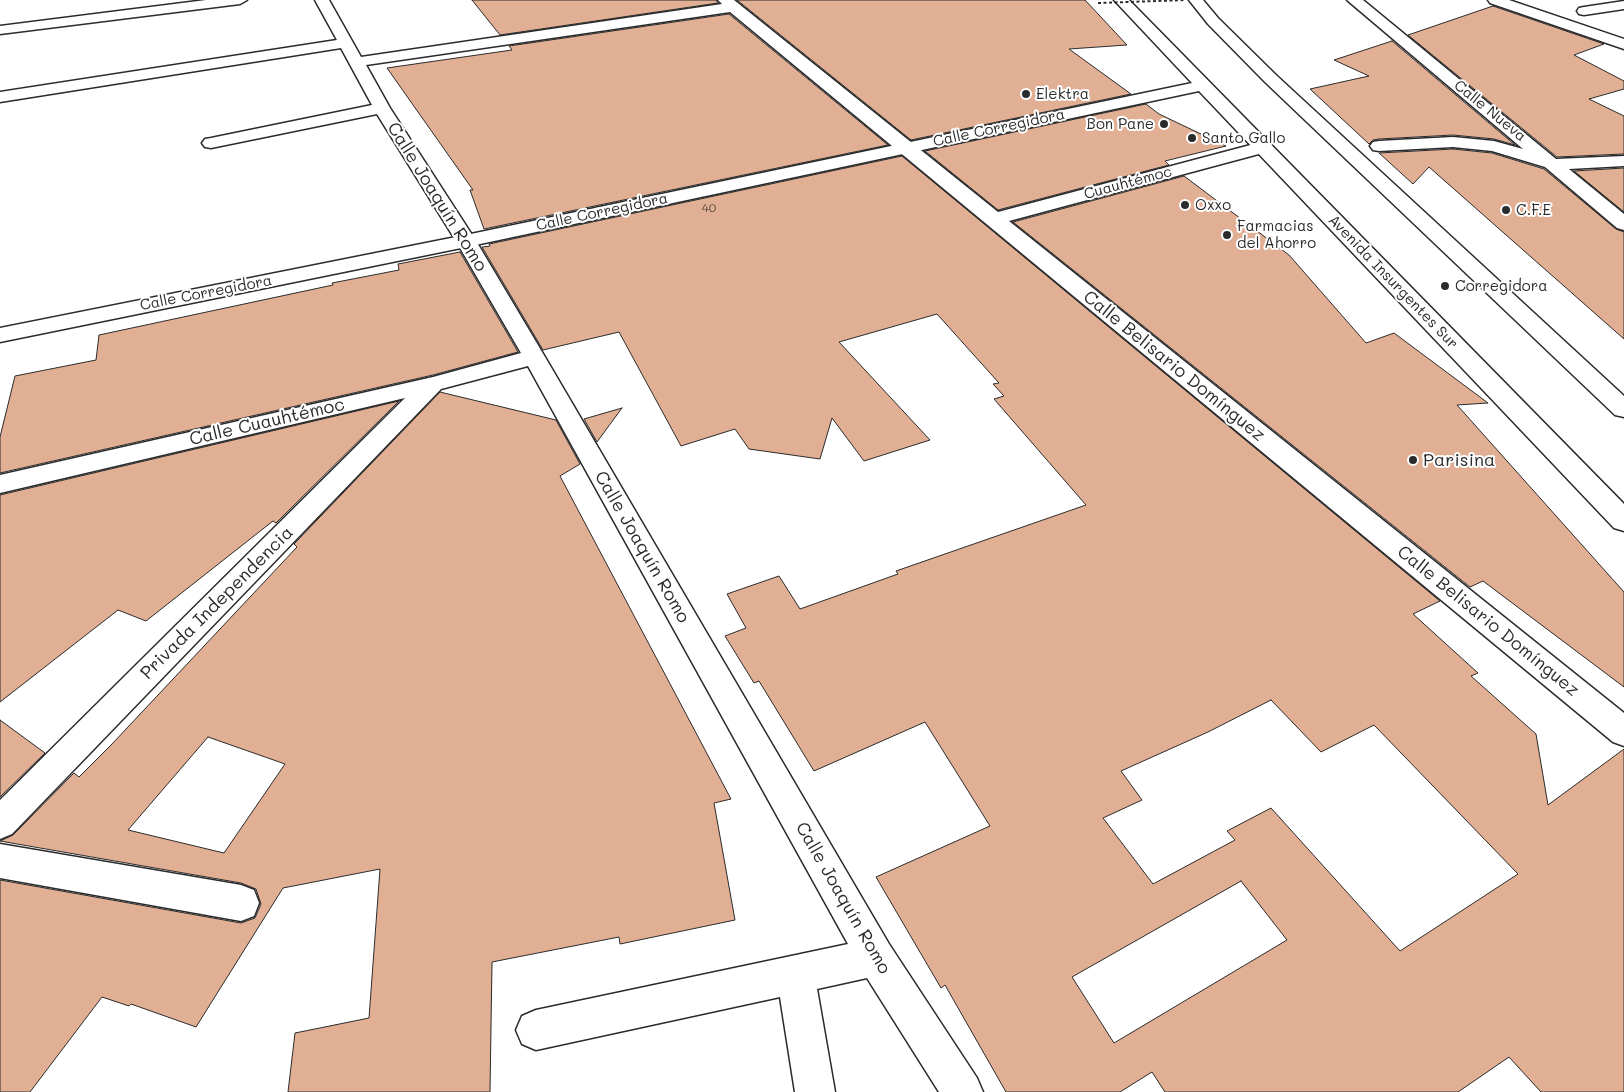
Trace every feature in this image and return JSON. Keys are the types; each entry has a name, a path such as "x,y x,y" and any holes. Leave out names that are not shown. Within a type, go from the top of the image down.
{"street":[{"path":"0,30 240,0"},
{"name":"Calle Joaquín Romo","path":"322,0 382,108 466,240 534,357 876,958 964,1092"},
{"name":"Avenida Insurgentes Sur","path":"1121,0 1624,521"},
{"path":"1196,0 1213,21 1272,78 1624,409"},
{"name":"Calle Nueva","path":"1354,0 1624,224"},
{"path":"1495,0 1624,44"},
{"path":"0,97 729,3"},
{"name":"Calle Belisario Domínguez","path":"729,3 1624,732"},
{"path":"1584,11 1624,5"},
{"path":"1566,6 1616,22"},
{"name":"Calle Corregidora","path":"0,335 466,240 1204,85"},
{"path":"211,142 382,108"},
{"path":"1379,146 1453,142 1494,146 1553,164 1624,161"},
{"name":"Cuauhtémoc","path":"993,219 1264,147"},
{"name":"Calle Cuauhtémoc","path":"0,484 433,384 534,357"},
{"name":"Privada Independencia","path":"0,822 433,384"},
{"path":"0,861 242,903"},
{"path":"536,1030 876,958"},
{"path":"795,974 815,1092"}],"path":[{"path":"1098,3 1186,0"}],"building":[{"path":"472,0 716,0 718,3 500,35"},
{"path":"737,0 1085,0 1127,45 1069,49 1131,94 911,140"},
{"path":"1493,6 1604,44 1574,55 1624,81 1624,89 1589,99 1624,116 1624,154 1557,157 1408,35"},
{"path":"729,14 888,145 484,229 470,190 473,190 387,68 512,50 509,46"},
{"path":"1392,41 1515,145 1494,139 1453,135 1379,139 1373,140 1369,144 1310,89 1369,76 1334,60"},
{"path":"1146,104 1159,114 1226,146 1165,161 1169,165 998,210 925,151"},
{"path":"1453,149 1492,153 1544,169 1616,229 1624,232 1624,339 1429,167 1413,184 1379,153"},
{"path":"902,156 1440,601 1413,614 1478,673 1471,676 1536,734 1548,805 1624,749 1624,1092 1541,1092 1509,1057 1458,1092 1165,1092 1152,1072 1120,1092 1006,1092 945,985 941,988 876,877 990,826 925,722 814,771 759,681 754,683 725,636 746,628 727,594 779,576 800,609 898,574 896,571 1086,505 994,399 1004,396 993,384 999,383 937,314 839,342 930,440 864,461 832,418 820,459 749,449 735,429 681,446 619,332 543,350 482,247 490,246 489,244","holes":["1271,700 1321,752 1374,725 1518,874 1400,951 1271,808 1227,831 1235,840 1153,884 1103,818 1142,800 1121,771 1208,732","1241,881 1287,940 1114,1043 1072,977"]},
{"path":"1624,168 1624,212 1574,171"},
{"path":"1184,176 1289,255 1366,343 1394,333 1488,403 1457,405 1624,592 1624,687 1483,581 1470,587 1013,222"},
{"path":"460,252 518,352 433,375 0,473 0,437 15,376 96,360 99,335 399,270 398,264"},
{"path":"440,392 556,420 580,464 560,476 731,799 714,803 735,920 620,944 619,937 492,962 490,1092 288,1092 295,1033 369,1018 380,869 283,888 196,1027 131,1004 129,1006 102,997 30,1092 0,1092 0,880 241,923 255,918 261,904 256,889 241,883 0,841 13,835 74,773 79,777 112,744 297,547 294,544","holes":["208,737 285,764 224,853 128,830"]},
{"path":"399,401 276,523 273,521 146,621 118,610 0,702 0,495"},
{"path":"622,408 597,442 584,419"},
{"path":"0,720 45,753 0,797"}],"place":[{"name":"Elektra","path":"1026,94"},
{"name":"Bon Pane","path":"1164,124"},
{"name":"Santo Gallo","path":"1192,138"},
{"name":"Oxxo","path":"1185,205"},
{"name":"C.F.E","path":"1506,210"},
{"name":"Farmacias del Ahorro","path":"1227,235"},
{"name":"Corregidora","path":"1445,286"},
{"name":"Parisina","path":"1413,460"}]}
